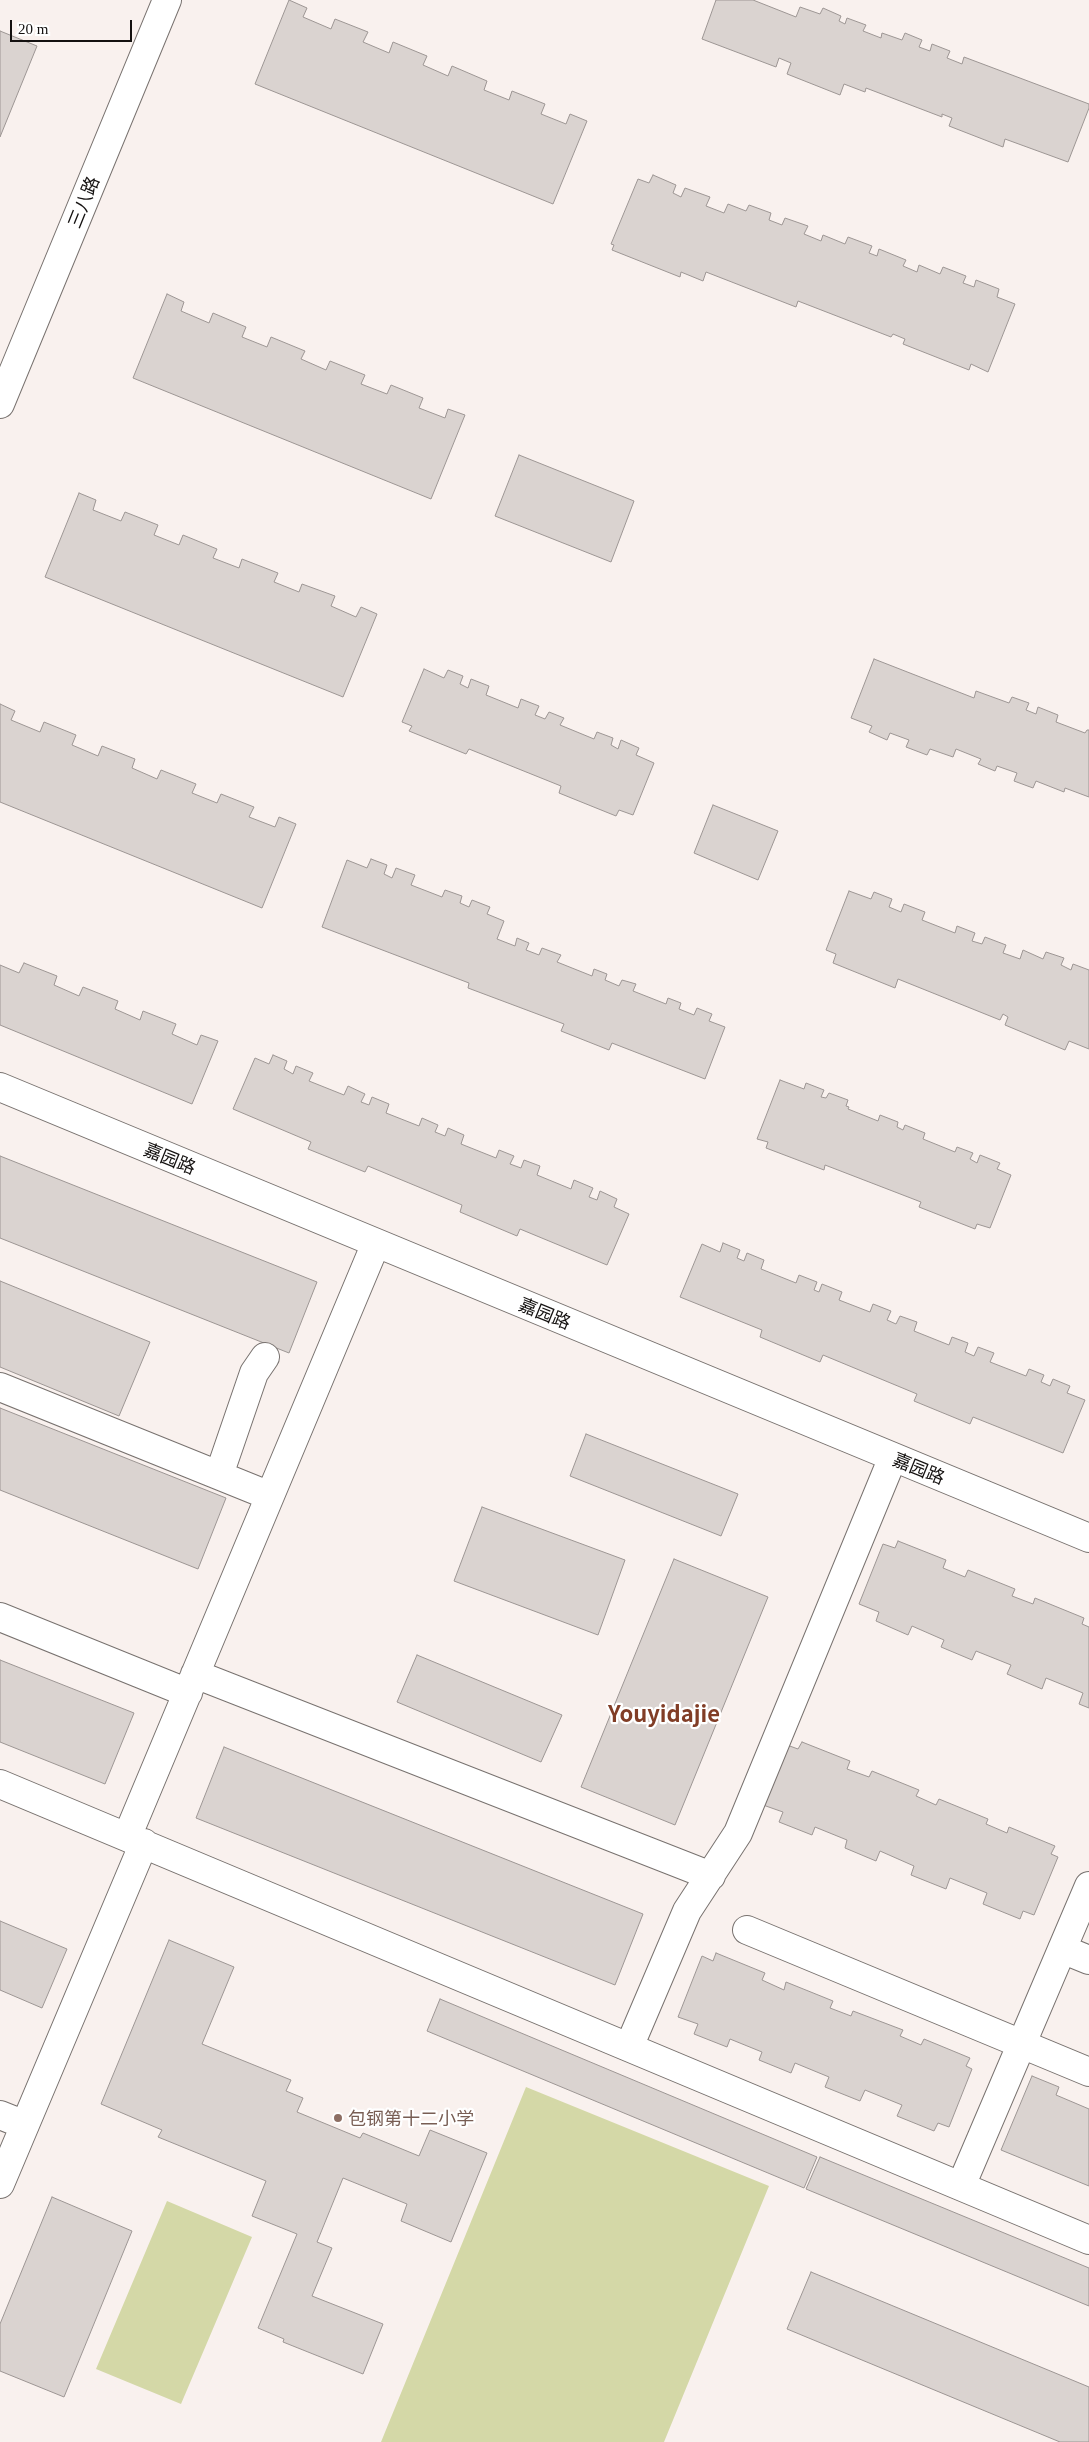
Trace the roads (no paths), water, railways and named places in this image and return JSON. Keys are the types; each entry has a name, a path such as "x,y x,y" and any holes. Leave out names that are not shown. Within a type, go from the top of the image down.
{"street":[{"name":"三八路","path":"0,404 167,0"},
{"name":"嘉园路","path":"0,1087 1089,1538"},
{"path":"0,2184 12,2120 135,1840 192,1683 376,1243"},
{"path":"219,1475 254,1373 265,1358"},
{"path":"0,1387 270,1496"},
{"path":"629,2047 687,1911 738,1833 893,1457"},
{"path":"0,1617 192,1683 711,1876"},
{"path":"0,1784 1089,2240"},
{"path":"961,2186 1089,1886"},
{"path":"747,1930 1089,2072"},
{"path":"1062,1949 1089,1960"}],"place":[{"name":"包钢第十二小学","path":"338,2118"}],"district":[{"name":"Youyidajie","path":"664,1714"}]}
